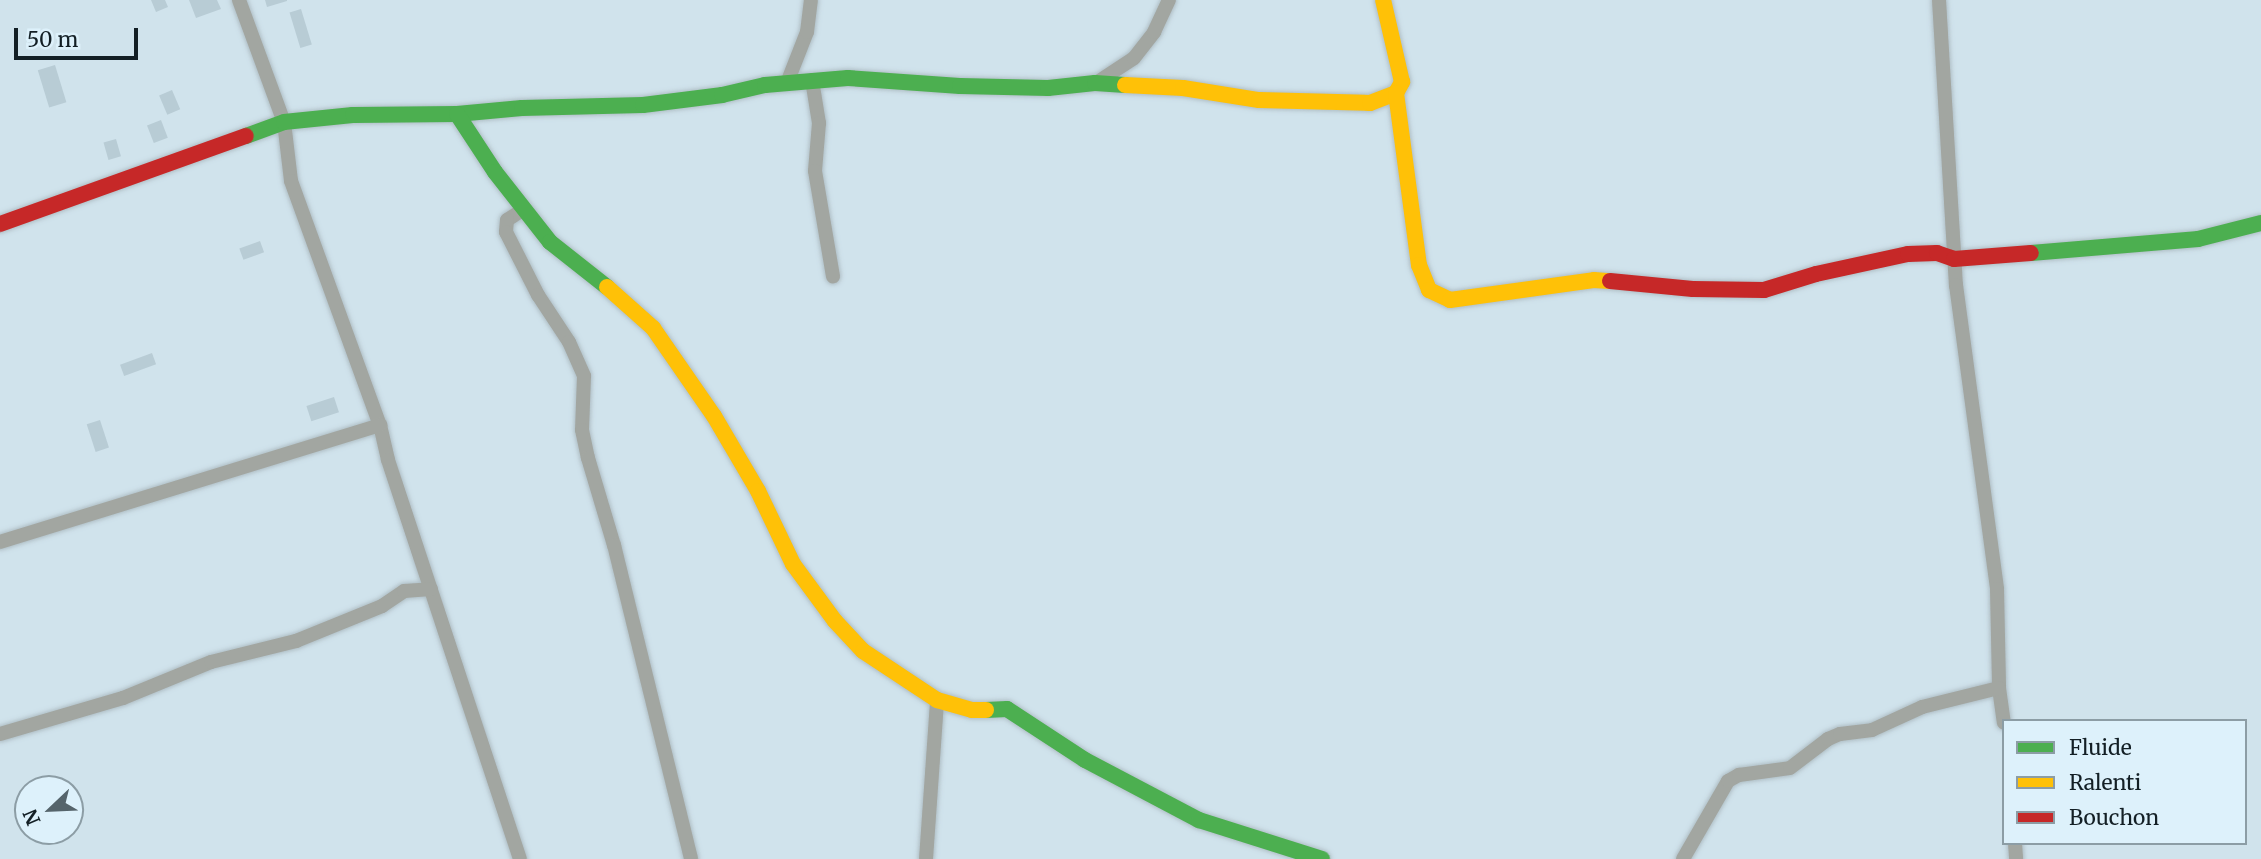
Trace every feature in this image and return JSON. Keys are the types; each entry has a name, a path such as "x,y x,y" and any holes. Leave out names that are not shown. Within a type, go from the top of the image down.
{"street":[{"path":"239,0 284,122 291,181 380,425 388,460 520,859"},
{"path":"787,83 807,32 811,0"},
{"path":"1095,83 1134,58 1154,32 1169,0"},
{"path":"1383,0 1402,72 1402,82 1396,93 1419,265 1429,290 1450,300 1594,279 1693,289 1764,290 1816,274 1908,254 1937,253 1954,259 2182,241 2261,223"},
{"path":"1939,0 1954,259 1986,527 1997,589 2004,719"},
{"path":"0,224 284,122 353,115 457,114 523,108 643,105 787,83 848,78 907,85 1048,88 1095,83 1183,88 1259,100 1349,104 1370,103 1396,93"},
{"path":"812,80 819,123 815,171 833,276"},
{"path":"457,114 550,242 653,328 714,416 758,491 793,564 835,621 863,651 937,700 972,710 1007,709 1085,760 1199,820 1322,859"},
{"path":"524,209 507,220 506,232 538,295 569,342 584,376 582,429 588,458 631,611 691,859"},
{"path":"0,542 380,425"},
{"path":"0,734 123,698 211,662 296,641 357,617 404,591 431,589"},
{"path":"1683,859 1728,781 1739,775 1790,768 1828,739 1840,734 1872,730 1922,706 2000,688"},
{"path":"926,859 937,700"}],"building":[{"path":"151,0 165,0 168,7 156,12"},
{"path":"189,0 217,0 221,9 196,18"},
{"path":"265,0 287,0 287,1 267,7"},
{"path":"301,9 312,44 300,48 290,13"},
{"path":"55,65 66,102 49,108 38,70"},
{"path":"172,90 180,109 167,115 159,95"},
{"path":"161,120 168,138 154,143 147,125"},
{"path":"116,139 121,156 108,160 104,143"},
{"path":"260,241 264,252 243,260 239,249"},
{"path":"152,353 156,364 124,376 120,365"},
{"path":"334,397 339,412 311,421 306,406"},
{"path":"100,420 109,448 96,452 87,424"}],"traffic: fast":[{"path":"457,114 522,108 643,105 722,95 765,85 848,78 960,86 1048,88 1095,83 1125,85"},
{"path":"246,136 284,122 353,115 457,114 495,172 550,242 607,287"},
{"path":"2031,253 2198,239 2261,223"},
{"path":"986,710 1007,709 1085,760 1199,820 1322,859"}],"traffic: slow":[{"path":"1125,85 1183,88 1259,100 1370,103 1396,93 1402,82 1383,0"},
{"path":"1396,93 1419,265 1429,290 1450,300 1594,280 1610,281"},
{"path":"607,287 653,328 714,416 758,491 793,564 835,621 863,651 937,700 972,710 986,710"}],"traffic: jam":[{"path":"0,224 246,136"},
{"path":"1610,281 1693,289 1764,290 1816,274 1908,254 1937,253 1954,259 2031,253"}]}
